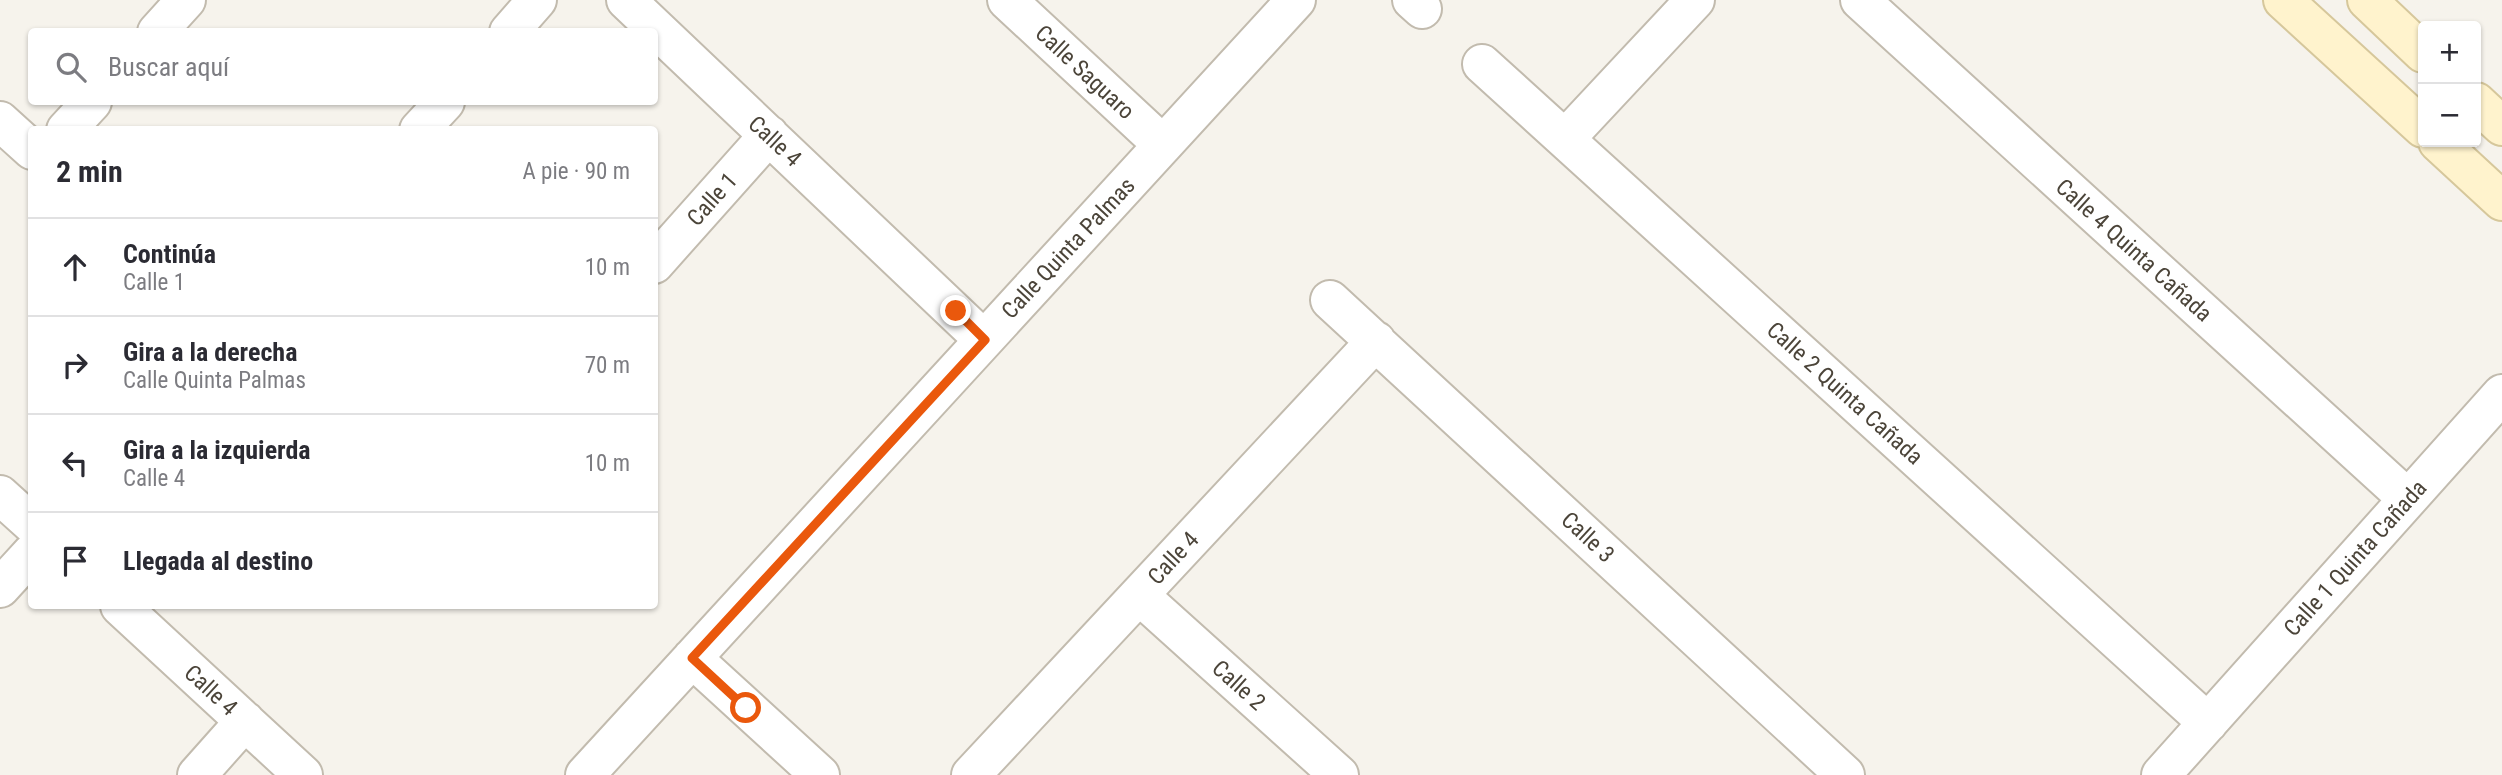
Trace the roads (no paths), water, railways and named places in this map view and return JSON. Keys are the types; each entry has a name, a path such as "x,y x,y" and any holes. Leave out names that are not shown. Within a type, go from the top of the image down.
{"street":[{"path":"161,28 186,0"},
{"path":"512,28 537,0"},
{"name":"Calle 4","path":"626,0 656,28"},
{"name":"Calle Saguaro","path":"1007,0 1163,145"},
{"name":"Calle Quinta Palmas","path":"585,775 1296,0"},
{"path":"1565,139 1695,0"},
{"name":"Calle 4 Quinta Cañada","path":"1860,0 2407,499"},
{"path":"2283,0 2418,123"},
{"path":"2367,0 2418,48"},
{"name":"Calle 4","path":"658,30 985,340"},
{"name":"Calle 2 Quinta Cañada","path":"1482,64 2208,723"},
{"path":"70,126 89,105"},
{"path":"423,126 441,105"},
{"path":"2481,107 2502,126"},
{"path":"0,121 28,146"},
{"name":"Calle 1","path":"658,260 769,135"},
{"path":"2443,147 2502,201"},
{"name":"Calle 3","path":"1330,300 1845,775"},
{"name":"Calle 4","path":"971,775 1376,341"},
{"name":"Calle 1 Quinta Cañada","path":"2161,775 2502,394"},
{"path":"0,495 28,520"},
{"path":"0,588 28,557"},
{"name":"Calle 2","path":"1139,595 1339,775"},
{"name":"Calle 4","path":"123,609 303,775"},
{"path":"692,658 820,775"},
{"path":"197,775 245,721"}]}
